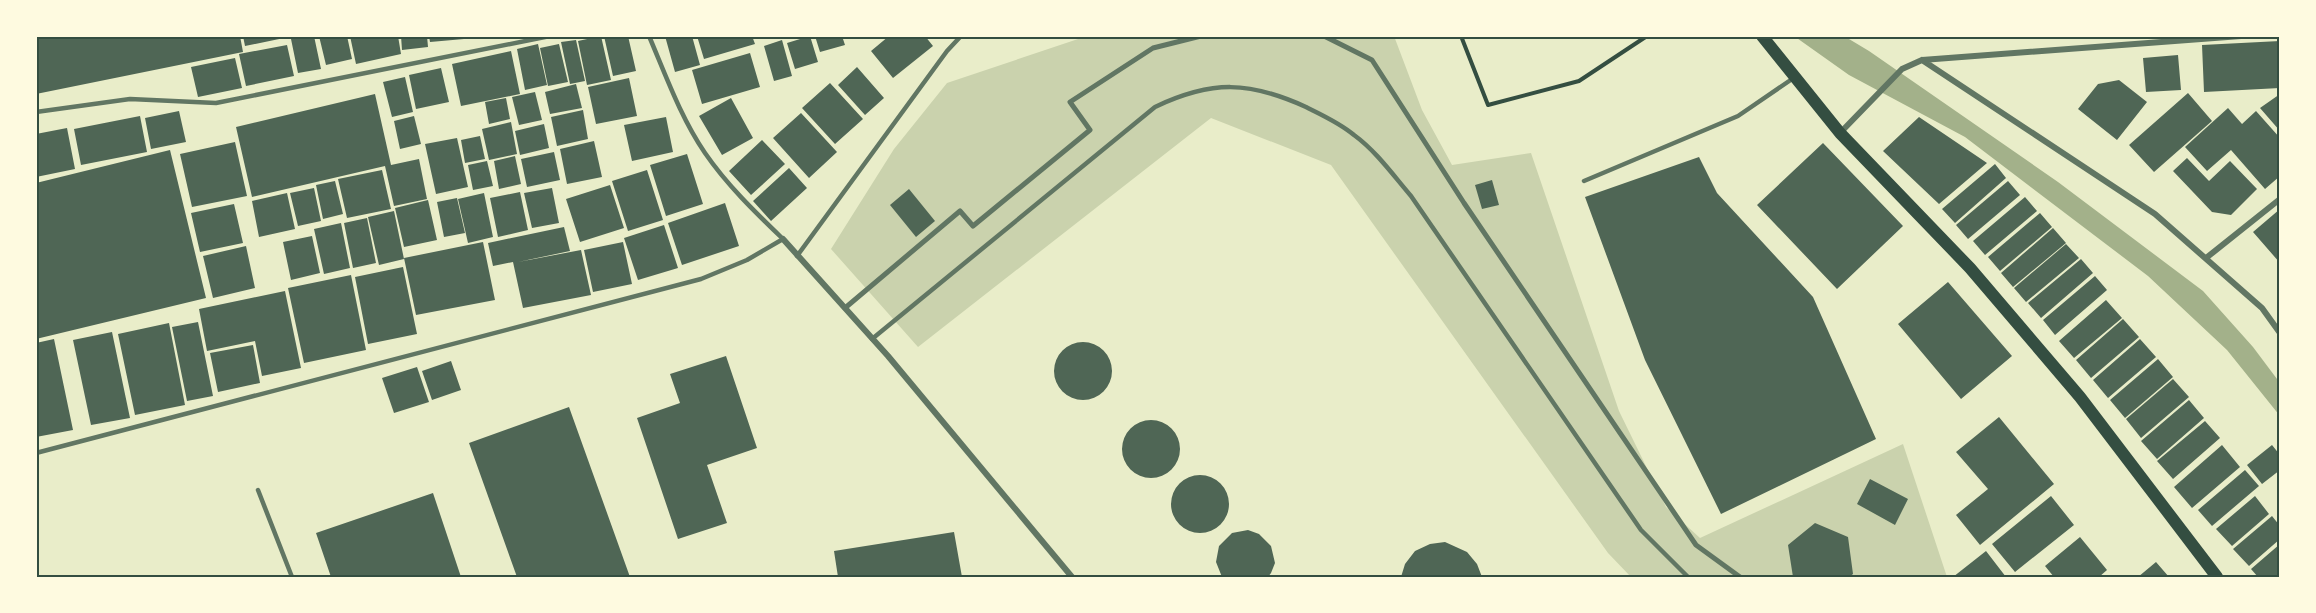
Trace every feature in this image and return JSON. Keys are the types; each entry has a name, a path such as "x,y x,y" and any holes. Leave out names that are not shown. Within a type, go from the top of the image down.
{"main road":[{"path":"1762,36 1840,134 1970,268 2080,397 2217,577"}],"street":[{"path":"845,308 960,211 973,226 1090,130 1070,102 1152,48 1201,36"},
{"path":"1324,36 1372,60 1471,213 1696,545 1740,577"},
{"path":"1840,134 1902,69 1922,60 2241,36"},
{"path":"1922,60 2155,214 2262,308 2280,333"},
{"path":"2206,258 2280,200"},
{"path":"783,239 872,339 1072,577"}],"lane":[{"path":"36,112 130,99 216,103 550,36"},
{"path":"36,453 701,279 728,270 783,239 721,174 704,152 675,97 649,36"},
{"path":"797,256 947,51 961,36"},
{"path":"1584,181 1738,116 1795,77"},
{"path":"872,339 1155,107 1184,93 1232,86 1262,89 1322,115 1354,135 1385,164 1411,196 1641,530 1688,577"},
{"path":"258,490 292,577"}],"path":[{"path":"1461,36 1488,105 1579,81 1647,36"}],"shaded area":[{"path":"1087,36 1394,36 1422,110 1452,165 1531,153 1619,411 1666,507 1700,538 1903,444 1947,577 1631,577 1608,553 1331,165 1211,118 918,347 831,249 894,149 947,83"},
{"path":"1794,36 1844,36 1869,51 2058,182 2203,291 2253,347 2280,383 2280,416 2227,350 2148,276 1965,137 1849,75"}],"building":[{"path":"36,36 240,36 243,52 36,94"},
{"path":"243,36 283,36 284,38 245,46"},
{"path":"314,36 321,69 298,73 291,39"},
{"path":"319,36 347,36 352,59 326,65"},
{"path":"350,36 398,36 401,54 356,64"},
{"path":"401,36 427,36 428,47 402,50"},
{"path":"429,36 464,36 464,39 430,42"},
{"path":"601,36 611,80 587,85 578,41"},
{"path":"604,36 628,36 636,71 613,76"},
{"path":"665,36 692,36 700,65 675,72"},
{"path":"697,36 752,36 755,44 704,59"},
{"path":"810,36 818,62 795,69 787,43"},
{"path":"815,36 842,36 845,45 820,52"},
{"path":"889,36 925,36 933,46 893,78 871,51"},
{"path":"576,40 585,81 570,84 561,42"},
{"path":"782,40 792,76 774,81 764,46"},
{"path":"2280,41 2280,88 2204,92 2202,45"},
{"path":"538,44 547,85 525,90 517,49"},
{"path":"559,44 568,82 548,86 540,48"},
{"path":"287,45 294,76 246,86 239,54"},
{"path":"511,51 520,94 461,106 452,64"},
{"path":"750,53 760,87 702,104 692,70"},
{"path":"2178,55 2181,90 2146,92 2143,58"},
{"path":"235,58 242,88 198,97 191,67"},
{"path":"857,67 884,98 865,115 838,85"},
{"path":"441,68 449,102 416,109 409,75"},
{"path":"405,77 413,112 392,117 383,82"},
{"path":"629,78 637,116 596,124 588,87"},
{"path":"2119,80 2147,102 2117,140 2078,109 2098,84"},
{"path":"830,83 863,119 835,144 802,108"},
{"path":"576,84 582,108 550,114 545,92"},
{"path":"535,92 542,120 519,125 512,97"},
{"path":"2188,93 2212,121 2154,172 2129,145"},
{"path":"375,94 391,165 419,159 427,199 394,206 385,166 252,197 236,127"},
{"path":"2280,94 2280,131 2260,108"},
{"path":"506,98 510,119 489,124 485,102"},
{"path":"731,98 753,138 722,155 699,116"},
{"path":"2228,108 2242,124 2256,111 2280,138 2280,176 2265,189 2231,150 2207,171 2185,147"},
{"path":"583,110 588,139 557,146 551,117"},
{"path":"179,111 186,142 151,149 145,118"},
{"path":"801,113 837,152 809,178 773,138"},
{"path":"140,116 147,152 81,165 74,129"},
{"path":"414,116 421,144 400,149 394,121"},
{"path":"666,117 673,152 632,161 624,125"},
{"path":"1919,117 1987,163 1939,204 1883,151"},
{"path":"511,122 517,154 489,160 482,129"},
{"path":"544,124 549,148 520,155 515,131"},
{"path":"67,128 75,169 36,177 36,134"},
{"path":"480,136 485,159 465,163 461,140"},
{"path":"457,138 468,187 436,194 425,144"},
{"path":"762,140 785,164 751,195 729,171"},
{"path":"594,141 602,177 567,184 560,149"},
{"path":"235,142 247,196 192,207 180,154"},
{"path":"1823,143 1903,226 1837,289 1757,205"},
{"path":"170,150 206,298 36,339 36,183"},
{"path":"554,152 560,180 527,187 521,159"},
{"path":"687,154 703,204 666,216 650,165"},
{"path":"515,156 521,184 499,189 494,161"},
{"path":"1699,157 1717,193 1813,297 1876,439 1721,514 1645,360 1585,197"},
{"path":"2187,158 2209,181 2230,161 2257,189 2231,215 2212,212 2173,171"},
{"path":"487,161 493,186 473,190 468,165"},
{"path":"1995,164 2006,178 1955,223 1942,209"},
{"path":"789,168 807,188 771,221 753,201"},
{"path":"382,170 391,209 347,218 338,179"},
{"path":"647,170 663,220 628,231 612,181"},
{"path":"1492,180 1499,205 1482,209 1475,185"},
{"path":"335,181 343,214 323,219 316,185"},
{"path":"2008,181 2020,195 1968,239 1956,225"},
{"path":"610,185 624,228 580,242 566,199"},
{"path":"314,188 321,221 298,226 290,193"},
{"path":"552,188 559,223 532,228 524,193"},
{"path":"909,189 935,221 916,237 890,205"},
{"path":"520,192 528,230 498,237 490,198"},
{"path":"287,193 295,229 259,237 252,201"},
{"path":"484,193 493,237 468,243 458,199"},
{"path":"2025,197 2037,211 1985,255 1973,241"},
{"path":"457,198 465,233 444,237 437,202"},
{"path":"428,200 437,240 404,247 395,208"},
{"path":"725,203 739,246 682,265 668,223"},
{"path":"234,204 243,243 200,252 191,213"},
{"path":"2280,209 2280,263 2253,232"},
{"path":"394,211 404,259 379,265 368,217"},
{"path":"2040,213 2052,227 2000,271 1988,257"},
{"path":"367,218 376,263 353,268 344,223"},
{"path":"341,223 350,268 324,274 314,229"},
{"path":"664,225 678,268 638,280 624,238"},
{"path":"564,227 570,251 518,262 581,250 591,295 523,308 513,262 493,266 488,243"},
{"path":"2053,228 2066,243 2013,287 2001,273"},
{"path":"312,236 320,273 291,280 283,242"},
{"path":"483,242 495,300 416,315 404,258"},
{"path":"623,242 632,284 593,292 584,250"},
{"path":"2066,244 2079,258 2026,302 2014,288"},
{"path":"246,246 255,288 213,298 203,256"},
{"path":"2081,259 2093,273 2041,318 2028,303"},
{"path":"403,267 417,334 368,344 355,277"},
{"path":"351,275 366,350 304,363 288,288"},
{"path":"2095,276 2107,290 2055,335 2043,320"},
{"path":"1948,282 2012,356 1961,399 1898,324"},
{"path":"285,291 301,368 262,376 255,341 207,351 199,309"},
{"path":"2106,300 2122,318 2074,358 2059,341"},
{"path":"2123,319 2139,337 2091,378 2076,360"},
{"path":"198,322 213,396 187,401 172,327"},
{"path":"169,323 185,405 135,415 118,334"},
{"path":"112,332 130,418 91,425 73,340"},
{"path":"54,339 73,430 36,437 36,343"},
{"path":"2140,339 2156,357 2108,398 2093,380"},
{"path":"1077,342 1089,342 1104,350 1112,365 1112,377 1104,392 1089,400 1077,400 1062,392 1054,377 1054,365 1062,350"},
{"path":"253,345 260,383 218,392 210,353"},
{"path":"726,356 757,448 707,465 727,523 678,539 637,418 680,403 670,374"},
{"path":"2158,359 2173,377 2125,418 2110,400"},
{"path":"451,361 461,390 432,400 422,371"},
{"path":"417,367 429,402 394,413 382,378"},
{"path":"2173,379 2189,397 2141,438 2126,419"},
{"path":"2189,400 2204,418 2157,459 2141,441"},
{"path":"569,407 630,577 517,577 469,443"},
{"path":"1999,417 2054,484 1980,545 1956,515 1988,489 1956,452"},
{"path":"1145,420 1157,420 1172,428 1180,443 1180,455 1172,470 1157,478 1145,478 1130,470 1122,455 1122,443 1130,428"},
{"path":"2205,421 2220,438 2173,479 2157,461"},
{"path":"2222,445 2240,467 2192,508 2174,487"},
{"path":"2272,445 2280,455 2280,470 2262,484 2247,465"},
{"path":"2245,470 2259,486 2212,526 2198,510"},
{"path":"1194,475 1206,475 1221,483 1229,498 1229,510 1221,525 1206,533 1194,533 1179,525 1171,510 1171,498 1179,483"},
{"path":"1870,479 1908,499 1895,525 1857,504"},
{"path":"433,493 461,577 331,577 316,533"},
{"path":"2051,496 2074,525 2015,572 1992,544"},
{"path":"2255,496 2269,514 2232,546 2216,529"},
{"path":"2272,516 2280,526 2280,539 2249,566 2233,549"},
{"path":"1815,523 1848,537 1853,574 1849,577 1793,577 1788,545"},
{"path":"1248,530 1259,534 1271,546 1275,563 1271,573 1268,577 1222,577 1216,562 1219,546 1232,533"},
{"path":"954,532 962,577 838,577 834,551"},
{"path":"2080,537 2107,570 2099,577 2054,577 2045,566"},
{"path":"1445,542 1467,552 1477,564 1482,577 1401,577 1405,564 1415,551 1430,544"},
{"path":"2280,544 2280,574 2277,577 2258,577 2251,569"},
{"path":"1986,551 2006,577 1953,577"},
{"path":"2156,562 2169,577 2138,577"}]}
